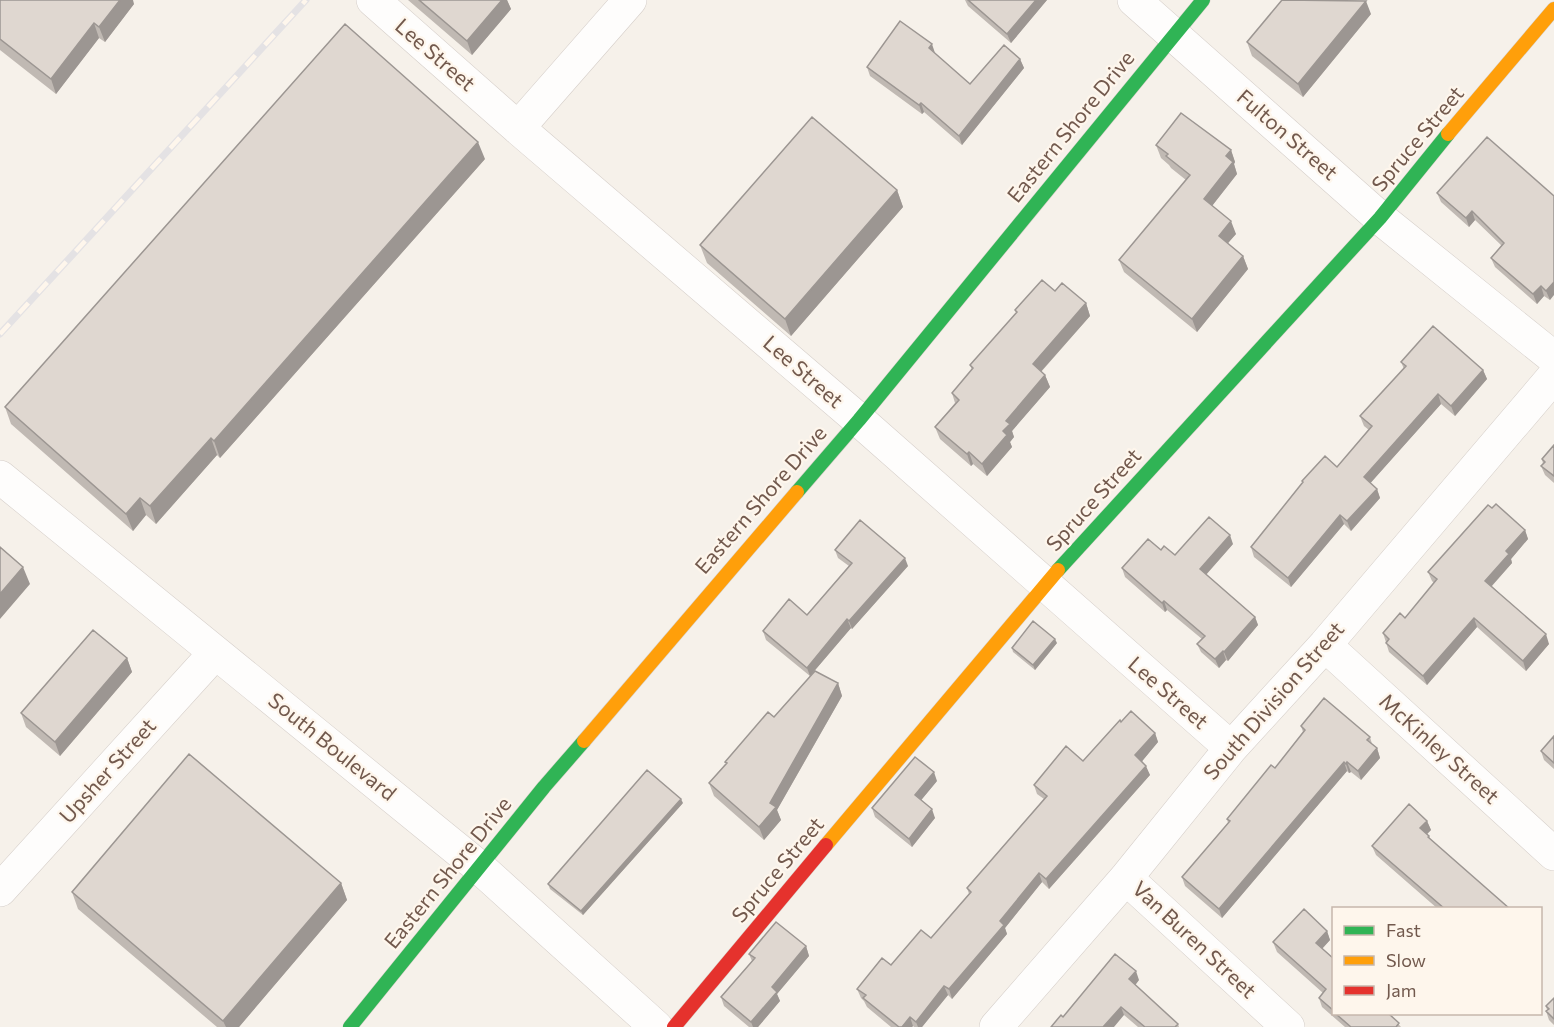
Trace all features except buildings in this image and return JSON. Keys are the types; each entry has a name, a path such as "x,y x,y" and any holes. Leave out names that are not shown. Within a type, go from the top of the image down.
{"street":[{"name":"Lee Street","path":"373,0 518,128 859,420 1231,748"},
{"path":"518,128 630,0"},
{"name":"Fulton Street","path":"1134,0 1380,218 1554,358"},
{"name":"Eastern Shore Drive","path":"350,1027 605,714 859,420 1203,0"},
{"name":"Spruce Street","path":"674,1027 1044,585 1380,218 1554,9"},
{"name":"South Division Street","path":"996,1027 1126,878 1231,748 1325,645 1554,376"},
{"name":"South Boulevard","path":"0,477 479,867 656,1027"},
{"name":"McKinley Street","path":"1325,645 1554,854"},
{"name":"Upsher Street","path":"0,890 215,652"},
{"name":"Van Buren Street","path":"1126,878 1288,1027"}],"railway":[{"path":"0,334 306,0"}],"traffic: fast":[{"path":"797,492 859,420 1203,0"},
{"path":"1058,570 1380,218 1448,134"},
{"path":"350,1027 544,787 584,741"}],"traffic: slow":[{"path":"1448,134 1554,9"},
{"path":"584,741 797,492"},
{"path":"826,845 1058,570"}],"traffic: jam":[{"path":"674,1027 826,845"}]}
